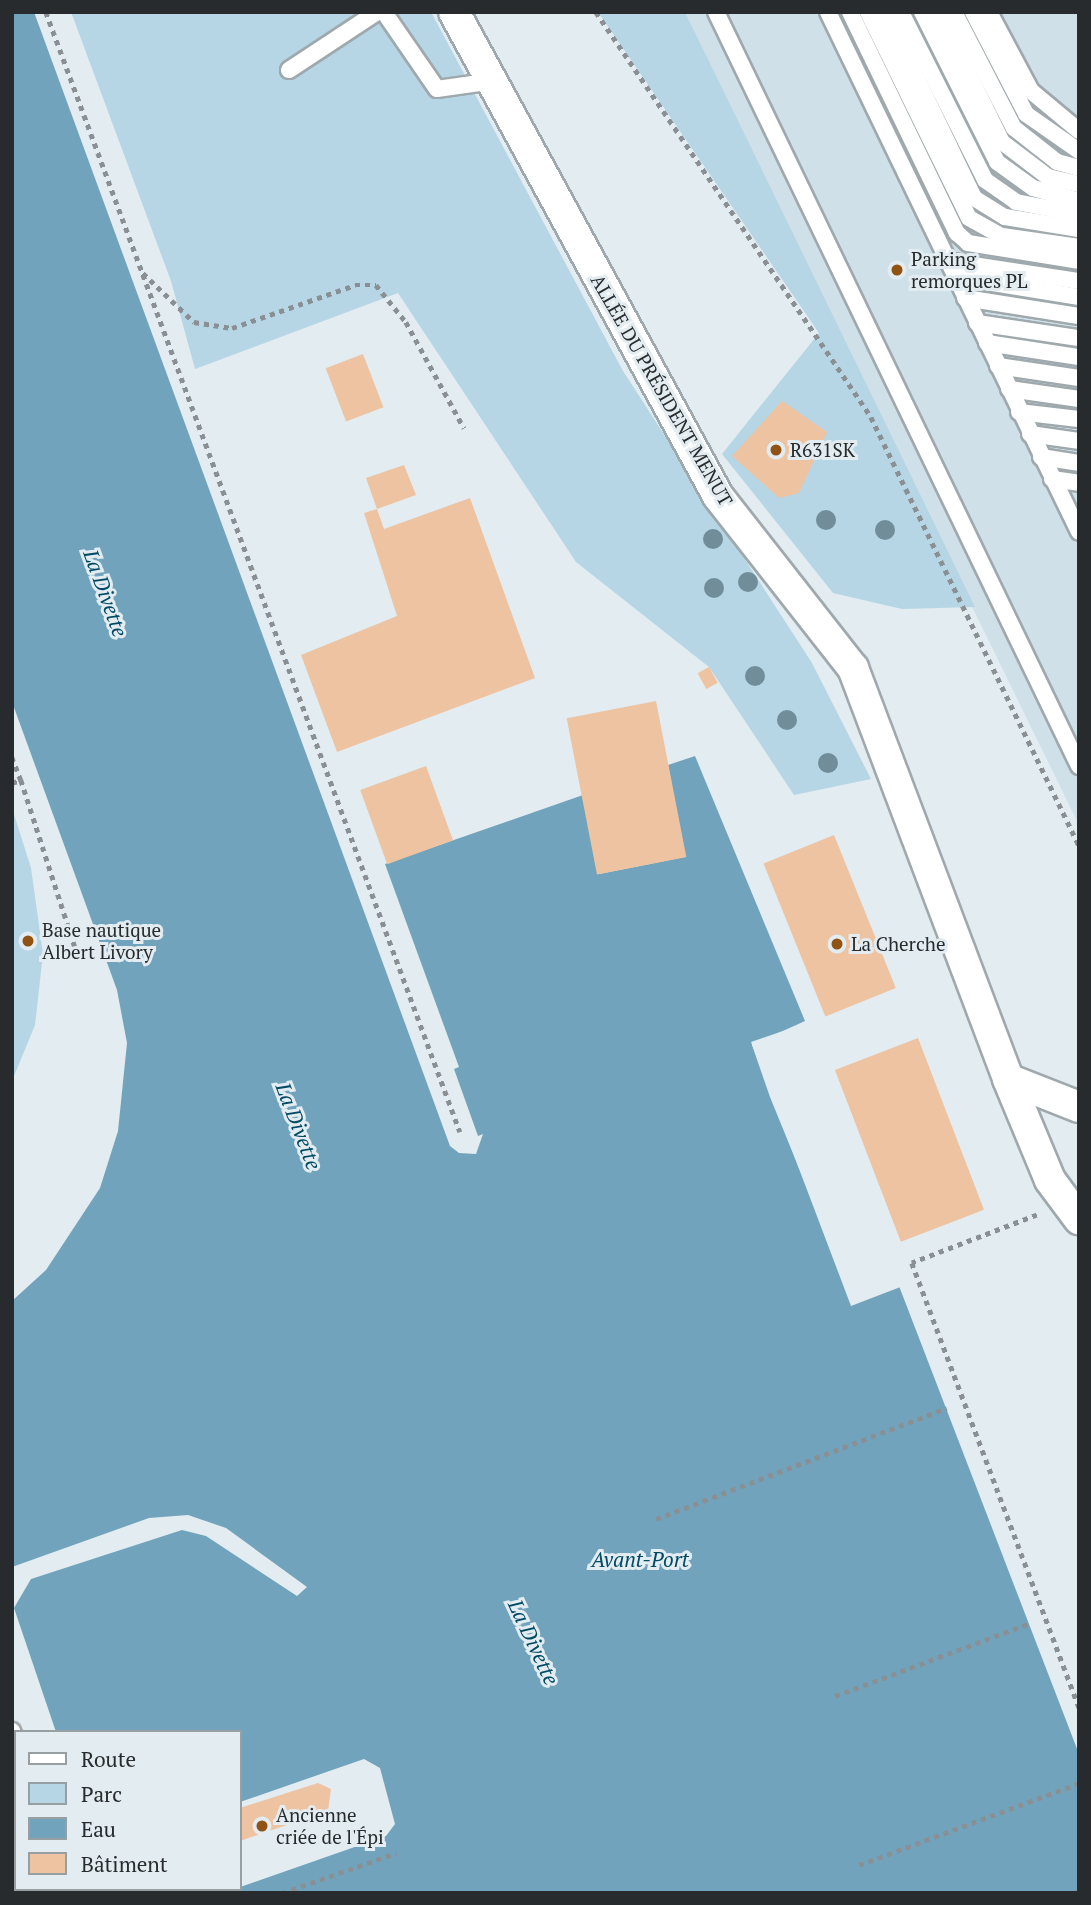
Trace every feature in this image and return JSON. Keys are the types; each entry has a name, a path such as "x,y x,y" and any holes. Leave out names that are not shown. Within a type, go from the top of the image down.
{"street":[{"name":"ALLÉE DU PRÉSIDENT MENUT","path":"454,12 718,496 853,668 1008,1079 1071,1212"},
{"path":"1008,1079 1079,1107"}],"lane":[{"path":"289,70 377,12"},
{"path":"384,12 437,89 492,81"},
{"path":"716,12 1079,766"},
{"path":"828,12 1079,532"},
{"path":"850,12 957,233 968,243 1079,261"},
{"path":"868,12 969,218 1002,236 1079,247"},
{"path":"885,12 974,198 1005,217 1079,229"},
{"path":"901,12 985,180 1016,202 1079,214"},
{"path":"922,12 997,162 1033,188 1079,201"},
{"path":"938,12 1002,142 1048,177 1079,184"},
{"path":"954,12 1014,128 1057,162 1079,168"},
{"path":"972,12 1026,114 1079,151"},
{"path":"989,12 1031,91 1079,131"},
{"path":"947,261 1079,281"},
{"path":"955,277 1079,296"},
{"path":"965,298 1079,316"},
{"path":"977,323 1079,338"},
{"path":"987,343 1079,358"},
{"path":"998,366 1079,378"},
{"path":"1009,389 1079,399"},
{"path":"1020,412 1079,419"},
{"path":"1030,434 1079,441"},
{"path":"1041,457 1079,463"},
{"path":"1052,479 1079,483"}],"path":[{"path":"46,12 281,654 460,1132"},
{"path":"596,12 871,417 1079,845"},
{"path":"142,272 194,322 232,328 355,285 376,285 406,322 464,428"},
{"path":"12,757 75,947"},
{"path":"12,783 21,780"},
{"path":"1071,1212 912,1264 1079,1708"},
{"path":"656,1519 946,1408"},
{"path":"835,1696 1030,1623"},
{"path":"859,1865 1079,1783"},
{"path":"282,1893 397,1853"}],"shaded area":[{"path":"685,12 1079,12 1079,825 881,421"}],"green space":[{"path":"71,12 431,12 623,371 812,663 871,779 794,795 709,667 576,562 398,293 195,369 171,281"},
{"path":"598,12 685,12 975,607 902,609 833,593 722,454 819,333"},
{"name":"Base nautique Albert Livory","path":"12,808 31,868 43,954 35,1025 12,1081"}],"water":[{"name":"Avant-Port","path":"12,12 34,12 450,1146 459,1153 476,1154 483,1134 478,1136 454,1069 459,1067 385,864 583,795 599,874 685,857 668,765 695,756 805,1021 752,1045 770,1097 854,1303 899,1286 1079,1754 1079,1893 223,1893 242,1891 242,1886 386,1836 395,1824 380,1768 364,1759 242,1801 242,1730 55,1730 14,1608 31,1579 182,1530 206,1536 297,1596 307,1587 226,1528 188,1515 149,1518 12,1567 12,1301 46,1270 100,1188 118,1131 127,1043 117,990 12,702"}],"pier":[{"path":"806,1023 756,1047 773,1094 856,1299 898,1282 903,1286 851,1306 751,1042"}],"building":[{"path":"363,354 383,407 346,422 326,368"},
{"name":"R631SK","path":"782,401 827,432 799,493 779,498 732,456"},
{"path":"404,465 416,495 377,509 366,478"},
{"path":"470,498 535,678 337,752 301,655 397,616 364,513 377,509 384,529"},
{"path":"709,667 718,683 706,689 698,673"},
{"path":"656,701 686,857 597,874 567,718"},
{"path":"426,766 453,840 387,864 360,790"},
{"name":"La Cherche","path":"834,835 896,988 825,1016 764,863"},
{"path":"918,1038 984,1210 901,1242 835,1070"},
{"name":"Ancienne criée de l'Épi","path":"318,1783 331,1789 328,1811 242,1840 242,1807"}],"place":[{"name":"Parking remorques PL","path":"897,270"},
{"name":"R631SK","path":"776,450"},
{"name":"Base nautique Albert Livory","path":"28,941"},
{"name":"La Cherche","path":"837,944"},
{"name":"Ancienne criée de l'Épi","path":"262,1826"}],"water label":[{"name":"La Divette","path":"106,593"},
{"name":"La Divette","path":"299,1126"},
{"name":"La Divette","path":"534,1642"}]}
